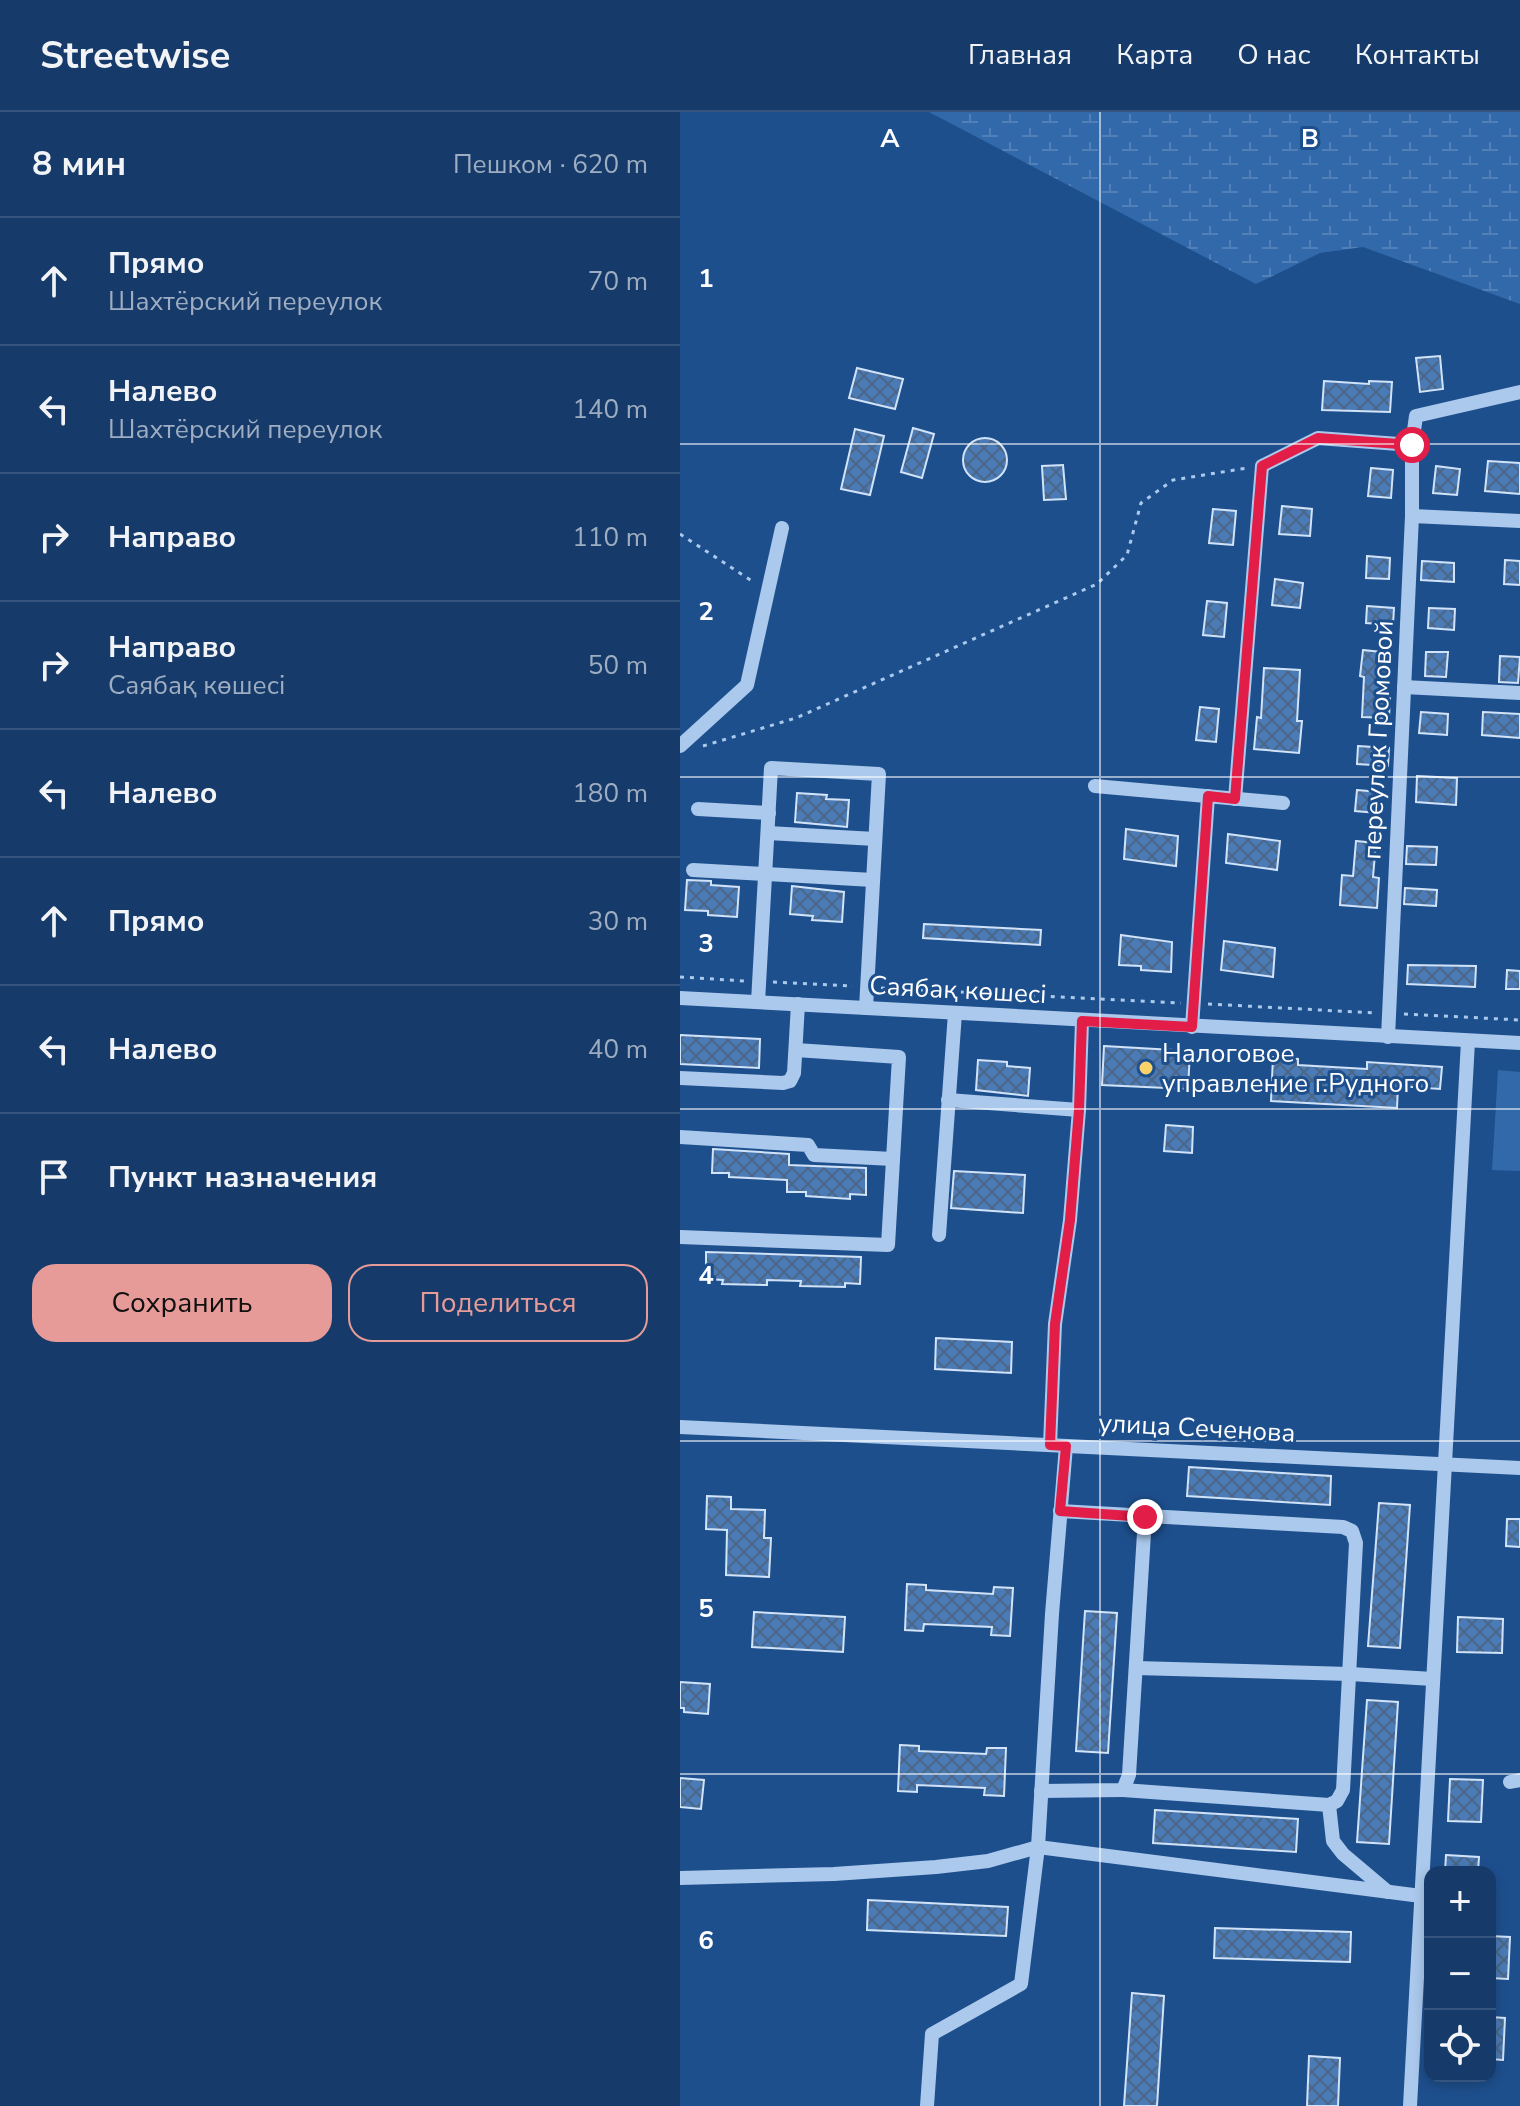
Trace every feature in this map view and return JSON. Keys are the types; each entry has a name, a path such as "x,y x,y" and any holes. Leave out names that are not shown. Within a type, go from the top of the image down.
{"street":[{"path":"1235,799 1262,466 1318,438 1412,445 1416,416 1520,392"},
{"name":"переулок Громовой","path":"1388,1037 1412,516 1412,445"},
{"path":"1412,516 1520,521"},
{"path":"687,748 747,685 782,528"},
{"path":"1404,687 1520,693"},
{"path":"758,1002 771,768 879,774 866,1008"},
{"path":"1095,786 1283,803"},
{"path":"1192,1027 1208,796"},
{"path":"698,809 769,813"},
{"path":"768,833 875,839"},
{"path":"693,870 873,880"},
{"name":"Саябақ көшесі","path":"680,998 1520,1043"},
{"path":"680,1078 790,1081 794,1073 798,1004"},
{"path":"939,1235 955,1013"},
{"path":"1050,1445 1055,1324 1070,1220 1082,1021"},
{"path":"1410,2106 1468,1041"},
{"path":"680,1237 888,1245 899,1057 796,1050"},
{"path":"948,1100 1079,1110"},
{"path":"680,1137 808,1145 814,1155 893,1159"},
{"name":"улица Сеченова","path":"680,1427 1520,1468"},
{"path":"927,2106 932,2034 1021,1984 1038,1847 1066,1446"},
{"path":"1041,1791 1123,1790 1329,1805 1337,1801 1343,1790 1356,1543 1352,1531 1343,1527 1060,1511"},
{"path":"1123,1790 1129,1775 1145,1517"},
{"path":"1136,1668 1433,1679"},
{"path":"1329,1805 1333,1841 1343,1854 1388,1892"},
{"path":"680,1878 834,1874 936,1867 988,1861 1038,1847 1421,1896"}],"path":[{"path":"687,748 796,718 1097,584 1127,555 1141,503 1173,480 1262,466"},
{"path":"680,534 768,592"},
{"path":"680,977 1520,1020"}],"green space":[{"path":"929,112 1520,112 1520,304 1363,247 1320,253 1256,284"},
{"path":"1498,1070 1520,1072 1520,1171 1492,1170"}],"building":[{"path":"1440,356 1443,389 1420,392 1416,358"},
{"path":"857,368 903,379 895,409 849,398"},
{"path":"1324,381 1392,382 1390,412 1322,410"},
{"path":"913,428 934,434 922,478 901,472"},
{"path":"855,429 884,436 870,495 841,489"},
{"path":"985,438 1000,445 1007,460 1000,475 985,482 970,475 963,460 970,445"},
{"path":"1488,461 1520,463 1520,494 1485,491"},
{"path":"1063,465 1066,499 1044,500 1042,466"},
{"path":"1436,466 1460,469 1457,495 1433,493"},
{"path":"1371,468 1393,470 1391,498 1368,496"},
{"path":"1282,506 1312,509 1310,536 1279,534"},
{"path":"1213,509 1236,511 1233,545 1209,543"},
{"path":"1367,556 1390,558 1389,579 1366,578"},
{"path":"1505,560 1520,561 1520,585 1504,584"},
{"path":"1422,561 1454,563 1454,582 1421,580"},
{"path":"1275,579 1303,583 1300,608 1272,605"},
{"path":"1207,601 1227,603 1224,637 1203,635"},
{"path":"1367,606 1394,608 1393,625 1366,623"},
{"path":"1429,608 1455,609 1454,630 1428,628"},
{"path":"1363,650 1391,653 1385,697 1390,697 1389,718 1362,717 1364,677 1360,676"},
{"path":"1426,652 1448,652 1446,677 1425,676"},
{"path":"1500,656 1520,657 1518,683 1499,682"},
{"path":"1264,668 1300,670 1297,721 1302,721 1299,753 1254,749 1257,717 1261,718"},
{"path":"1200,707 1219,709 1216,742 1196,740"},
{"path":"1421,712 1448,714 1447,735 1419,733"},
{"path":"1483,712 1520,714 1520,738 1482,735"},
{"path":"1358,746 1389,748 1388,766 1357,764"},
{"path":"1417,776 1457,778 1456,805 1416,802"},
{"path":"1357,790 1379,792 1377,813 1355,811"},
{"path":"797,793 849,800 847,827 795,822"},
{"path":"1126,829 1178,836 1176,866 1124,859"},
{"path":"1228,834 1280,841 1277,870 1226,863"},
{"path":"1356,841 1376,843 1373,877 1379,878 1377,908 1340,905 1342,875 1353,876"},
{"path":"1407,846 1437,847 1436,865 1406,864"},
{"path":"687,880 739,887 737,917 685,910"},
{"path":"792,886 844,892 842,922 812,920 813,916 790,914"},
{"path":"1405,888 1437,890 1436,906 1404,904"},
{"path":"924,924 1041,930 1040,945 923,938"},
{"path":"1121,935 1172,942 1171,972 1119,965"},
{"path":"1224,941 1275,948 1273,977 1221,970"},
{"path":"1408,965 1476,966 1475,987 1407,984"},
{"path":"1507,970 1520,971 1520,989 1506,989"},
{"path":"680,1035 760,1039 759,1068 680,1064"},
{"name":"Налоговое управление г.Рудного","path":"1104,1046 1190,1051 1188,1089 1102,1085"},
{"path":"1273,1057 1298,1059 1298,1065 1367,1069 1367,1062 1442,1067 1440,1089 1398,1086 1397,1108 1271,1101"},
{"path":"978,1060 1007,1062 1007,1066 1030,1068 1028,1096 976,1090"},
{"path":"1166,1125 1193,1127 1192,1153 1164,1151"},
{"path":"713,1149 789,1154 789,1165 866,1168 866,1195 850,1194 850,1199 806,1196 806,1192 787,1192 787,1180 729,1177 729,1173 712,1173"},
{"path":"954,1171 1025,1175 1023,1213 951,1208"},
{"path":"706,1252 861,1257 860,1284 845,1283 845,1287 800,1286 801,1281 767,1280 767,1285 722,1284 723,1280 706,1279"},
{"path":"936,1338 1012,1342 1011,1373 935,1369"},
{"path":"1189,1467 1331,1476 1330,1505 1187,1496"},
{"path":"707,1496 731,1497 731,1509 765,1510 764,1538 771,1538 769,1577 726,1575 727,1530 706,1529"},
{"path":"1379,1503 1410,1505 1400,1648 1368,1646"},
{"path":"1507,1519 1520,1519 1520,1547 1506,1546"},
{"path":"907,1584 926,1585 926,1590 993,1594 994,1587 1013,1588 1010,1636 991,1635 992,1627 924,1624 923,1631 905,1630"},
{"path":"1085,1611 1117,1613 1108,1753 1076,1751"},
{"path":"754,1612 845,1617 843,1652 752,1647"},
{"path":"1458,1617 1503,1619 1502,1653 1457,1652"},
{"path":"680,1682 710,1684 708,1714 684,1712 684,1708 680,1708"},
{"path":"1367,1700 1398,1702 1389,1844 1357,1842"},
{"path":"900,1745 919,1746 919,1751 986,1754 987,1748 1006,1748 1004,1796 984,1795 985,1788 917,1785 917,1792 898,1791"},
{"path":"680,1778 704,1780 701,1809 680,1807"},
{"path":"1450,1779 1483,1780 1481,1822 1448,1821"},
{"path":"1155,1810 1298,1819 1296,1852 1153,1843"},
{"path":"1446,1855 1479,1857 1478,1866 1445,1866"},
{"path":"868,1900 1008,1907 1006,1936 867,1930"},
{"path":"1215,1928 1351,1932 1350,1962 1214,1958"},
{"path":"1496,1936 1510,1937 1508,1979 1496,1978"},
{"path":"1132,1993 1164,1996 1157,2106 1124,2106"},
{"path":"1496,2017 1505,2018 1503,2060 1496,2059"},
{"path":"1309,2056 1340,2058 1338,2106 1307,2106"}],"place":[{"name":"Налоговое управление г.Рудного","path":"1146,1068"}],"route":[{"path":"1145,1517 1060,1511 1066,1446 1050,1445 1055,1324 1070,1220 1082,1021 1192,1027 1208,796 1235,799 1262,466 1318,438 1412,445"}]}
